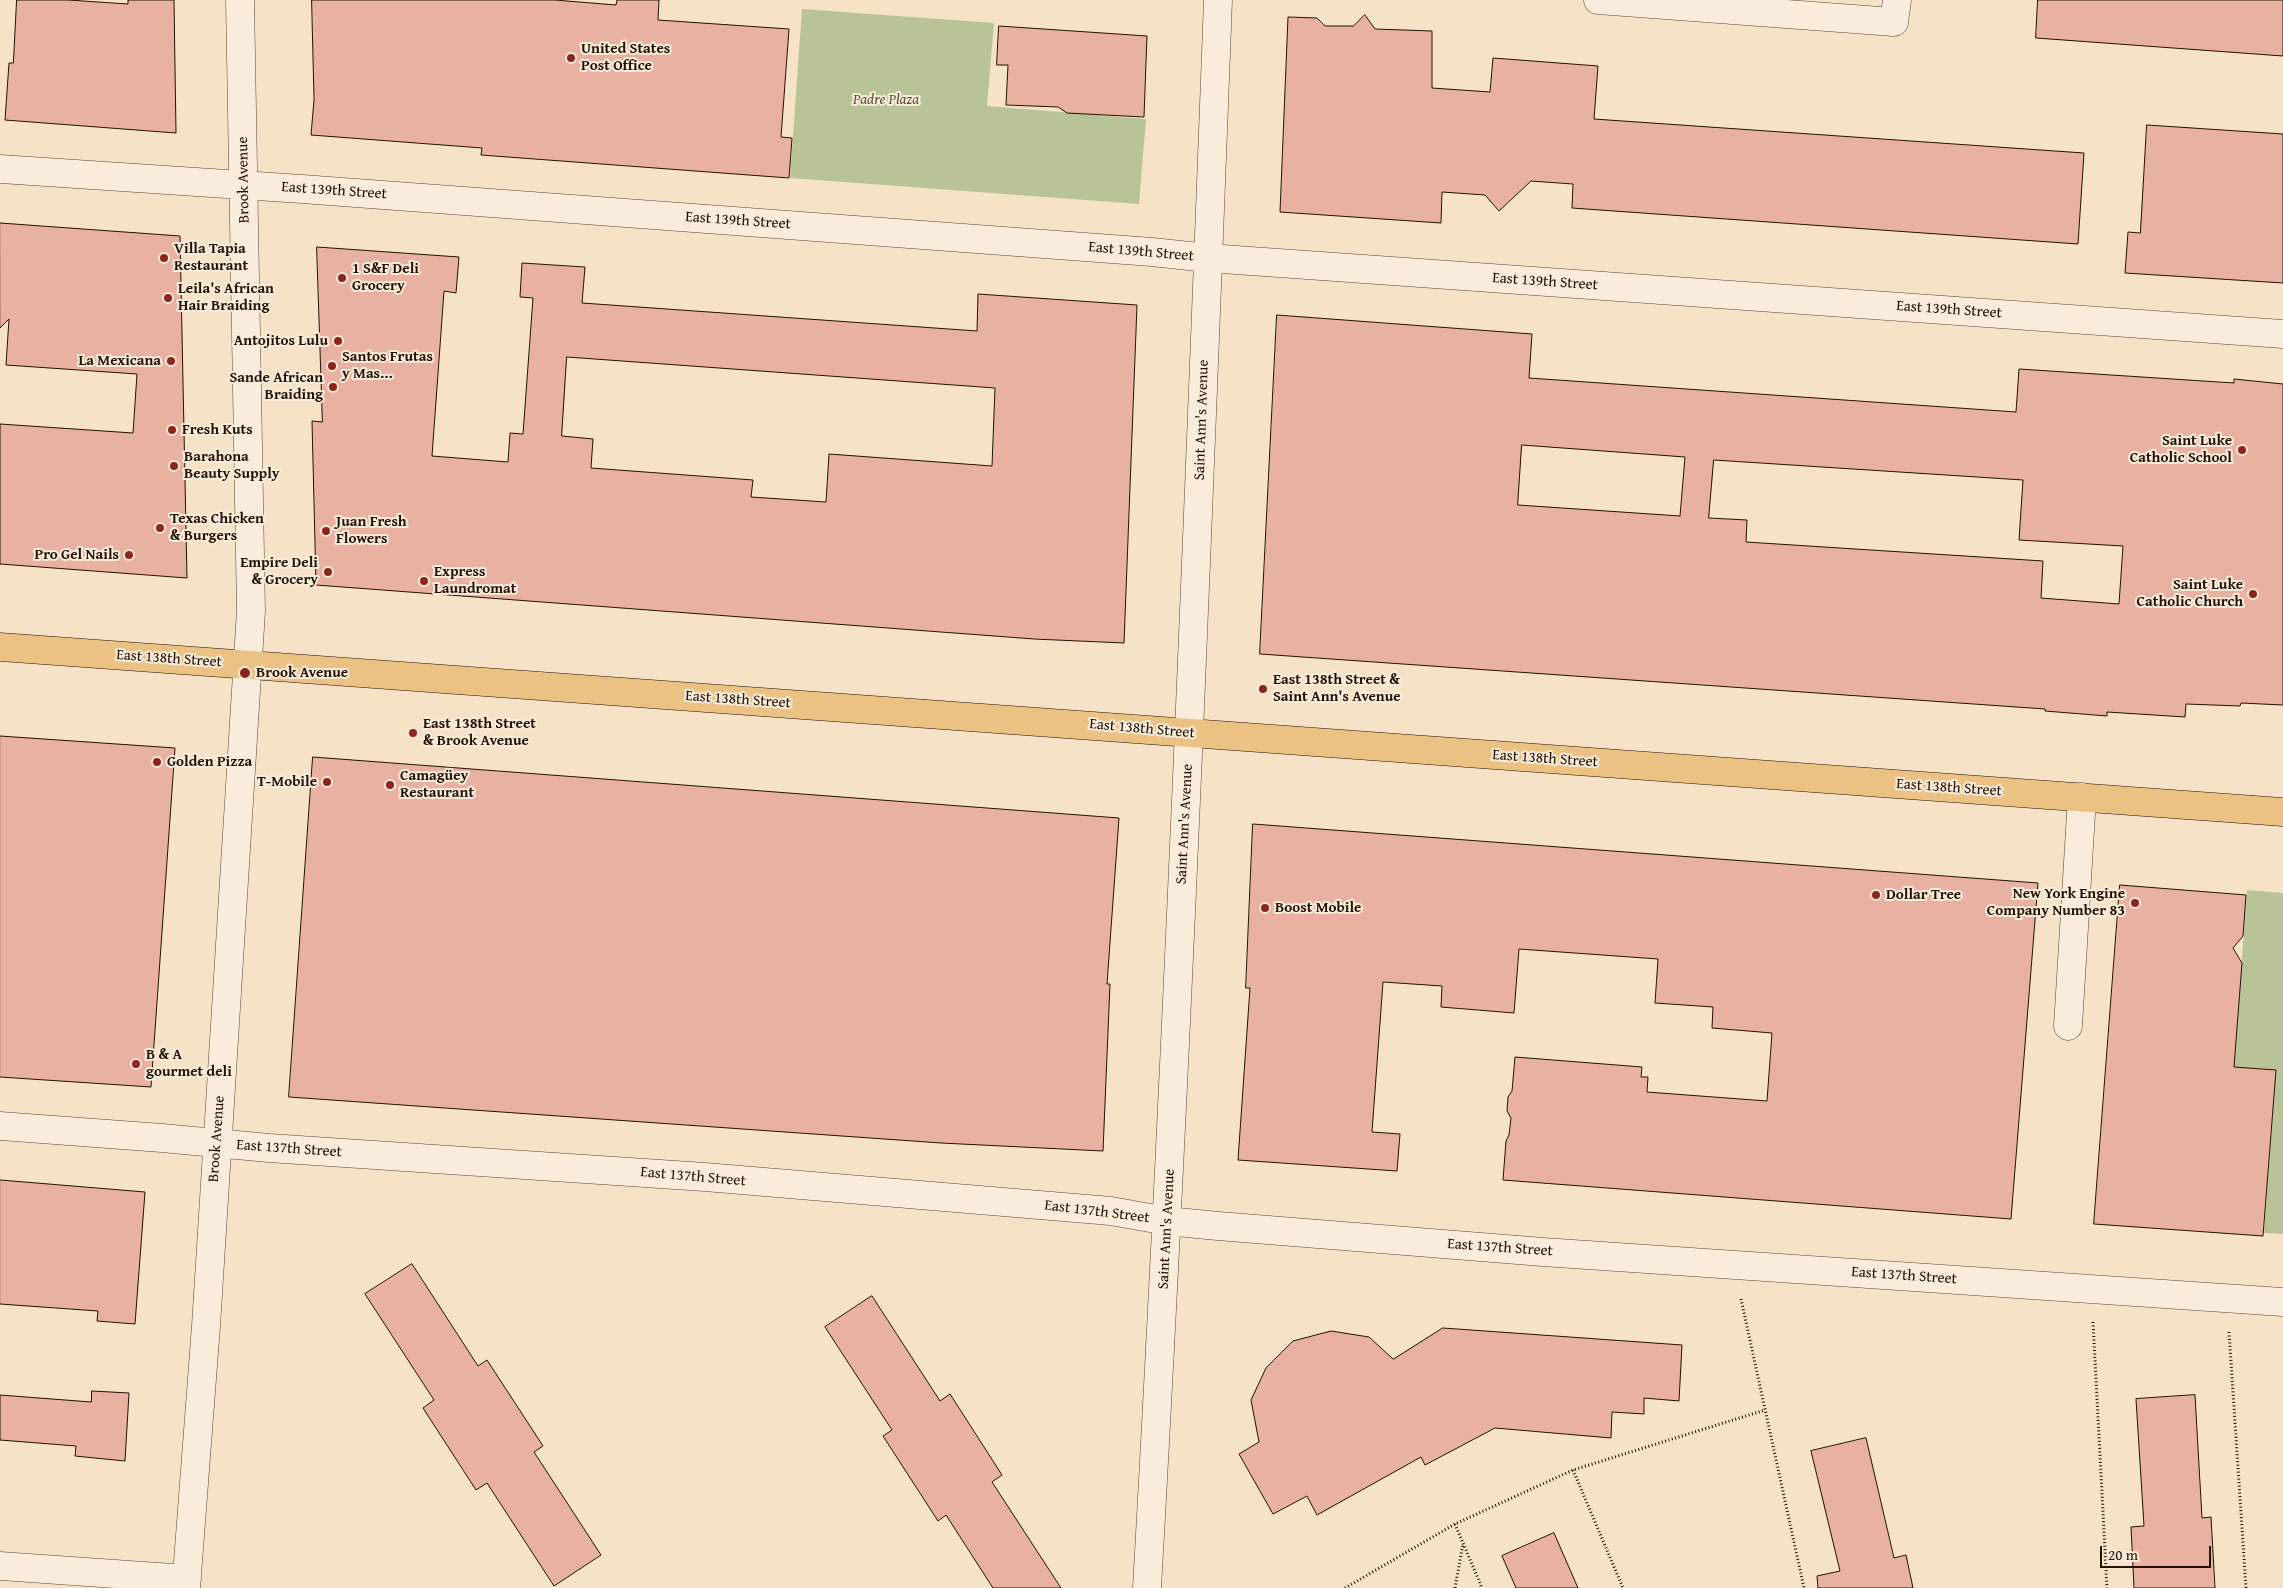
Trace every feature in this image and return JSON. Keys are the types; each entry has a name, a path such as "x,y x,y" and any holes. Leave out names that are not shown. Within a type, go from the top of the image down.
{"main road":[{"name":"East 138th Street","path":"0,647 2283,812"}],"street":[{"name":"Brook Avenue","path":"186,1583 206,1326 216,1143 249,665 251,611 240,0"},
{"name":"Saint Ann's Avenue","path":"1147,1588 1167,1221 1189,733 1218,0"},
{"path":"1598,0 1894,22 1897,0"},
{"name":"East 139th Street","path":"0,169 244,185 1112,249 1208,258 2283,334"},
{"path":"2068,1026 2082,797"},
{"name":"East 137th Street","path":"0,1126 705,1177 1110,1211 1167,1221 1543,1252 2283,1302"},
{"path":"0,1566 186,1583"}],"path":[{"path":"1733,1264 1804,1588"},
{"path":"2091,1289 2107,1588"},
{"path":"2227,1299 2246,1588"},
{"path":"1345,1588 1455,1524 1573,1470 1765,1410"},
{"path":"1573,1470 1623,1588"},
{"path":"1455,1524 1482,1588"},
{"path":"1454,1588 1463,1544"}],"green space":[{"name":"Padre Plaza","path":"802,9 994,23 987,106 1146,119 1139,204 790,178"},
{"path":"2247,890 2283,893 2283,1234 2264,1233 2276,1070 2234,1067"}],"building":[{"path":"17,0 68,0 128,4 128,0 174,0 176,133 5,120 9,63 13,63"},
{"path":"312,0 555,0 616,5 617,0 659,0 658,20 789,29 781,137 792,138 789,178 481,155 482,148 311,135 314,100"},
{"path":"2038,0 2283,0 2283,56 2036,38"},
{"path":"1365,15 1375,29 1432,31 1432,88 1490,92 1493,58 1598,66 1594,119 2084,153 2078,244 1572,208 1573,184 1531,181 1499,211 1485,195 1442,192 1441,223 1280,212 1288,17 1317,18 1325,26 1353,26"},
{"path":"999,26 1147,36 1144,117 1067,113 1058,107 1006,105 1008,65 997,65"},
{"path":"2147,125 2283,134 2283,283 2125,273 2128,232 2140,233"},
{"path":"0,223 180,236 187,578 0,564 0,424 133,433 137,374 6,365 9,319 0,328"},
{"path":"317,247 459,257 456,293 444,291 432,456 508,462 510,433 523,434 533,298 520,297 522,263 585,267 582,303 977,331 978,294 1137,305 1124,643 1034,639 316,585 312,421 322,422","holes":["567,357 995,388 992,466 829,454 826,502 751,497 753,480 591,468 593,439 562,436"]},
{"path":"1277,315 1532,334 1529,378 2016,412 2019,369 2234,383 2234,379 2283,384 2283,705 2241,703 2240,706 2186,704 2185,717 2107,712 2107,716 2045,711 2045,709 1260,654","holes":["1522,445 1685,457 1680,516 1518,505","1714,460 2023,480 2019,540 2123,546 2119,604 2041,598 2043,561 1746,542 1747,520 1709,518"]},
{"path":"0,736 175,748 151,1087 0,1077"},
{"path":"313,757 1119,818 1107,984 1110,984 1103,1151 941,1143 289,1097"},
{"path":"1253,824 2038,883 2011,1219 1503,1180 1506,1141 1509,1135 1511,1118 1507,1111 1508,1097 1512,1091 1515,1057 1642,1067 1641,1077 1648,1077 1647,1092 1767,1101 1772,1033 1712,1028 1713,1007 1655,1003 1658,959 1519,949 1514,1013 1441,1007 1442,986 1383,982 1372,1132 1400,1134 1397,1171 1238,1160 1250,988 1246,988"},
{"path":"2120,885 2246,895 2243,936 2233,948 2242,963 2234,1067 2276,1070 2263,1236 2094,1224"},
{"path":"0,1180 145,1192 135,1324 97,1321 98,1311 0,1304"},
{"path":"412,1264 478,1366 487,1360 543,1446 534,1452 601,1555 554,1586 487,1483 476,1490 423,1408 434,1400 365,1294"},
{"path":"872,1296 940,1401 950,1394 1002,1475 992,1482 1061,1588 993,1588 946,1515 938,1521 883,1436 892,1430 825,1327"},
{"path":"1443,1328 1682,1345 1679,1401 1644,1398 1644,1414 1612,1412 1611,1438 1495,1428 1425,1465 1421,1457 1317,1515 1307,1496 1273,1514 1239,1454 1259,1442 1251,1400 1266,1368 1293,1341 1331,1331 1369,1337 1393,1359"},
{"path":"92,1391 129,1393 125,1461 75,1456 76,1446 0,1440 0,1395 91,1402"},
{"path":"2195,1395 2202,1518 2211,1517 2215,1588 2134,1588 2131,1527 2144,1526 2136,1399"},
{"path":"1866,1438 1894,1558 1906,1555 1913,1588 1818,1588 1817,1576 1840,1571 1811,1451"},
{"path":"1554,1533 1578,1588 1516,1588 1502,1556"}],"place":[{"name":"United States Post Office","path":"571,58"},
{"name":"Villa Tapia Restaurant","path":"164,258"},
{"name":"1 S&F Deli Grocery","path":"342,278"},
{"name":"Leila's African Hair Braiding","path":"168,298"},
{"name":"Antojitos Lulu","path":"338,341"},
{"name":"La Mexicana","path":"171,361"},
{"name":"Santos Frutas y Mas...","path":"332,366"},
{"name":"Sande African Braiding","path":"333,387"},
{"name":"Fresh Kuts","path":"172,430"},
{"name":"Saint Luke Catholic School","path":"2242,450"},
{"name":"Barahona Beauty Supply","path":"174,466"},
{"name":"Texas Chicken & Burgers","path":"160,528"},
{"name":"Juan Fresh Flowers","path":"326,531"},
{"name":"Pro Gel Nails","path":"129,555"},
{"name":"Empire Deli & Grocery","path":"328,572"},
{"name":"Express Laundromat","path":"424,581"},
{"name":"Saint Luke Catholic Church","path":"2253,594"},
{"name":"Brook Avenue","path":"245,673"},
{"name":"East 138th Street & Saint Ann's Avenue","path":"1263,689"},
{"name":"East 138th Street & Brook Avenue","path":"413,733"},
{"name":"Golden Pizza","path":"157,762"},
{"name":"T-Mobile","path":"327,782"},
{"name":"Camagüey Restaurant","path":"390,785"},
{"name":"Dollar Tree","path":"1876,895"},
{"name":"New York Engine Company Number 83","path":"2135,903"},
{"name":"Boost Mobile","path":"1265,908"},
{"name":"B & A gourmet deli","path":"136,1064"}]}
